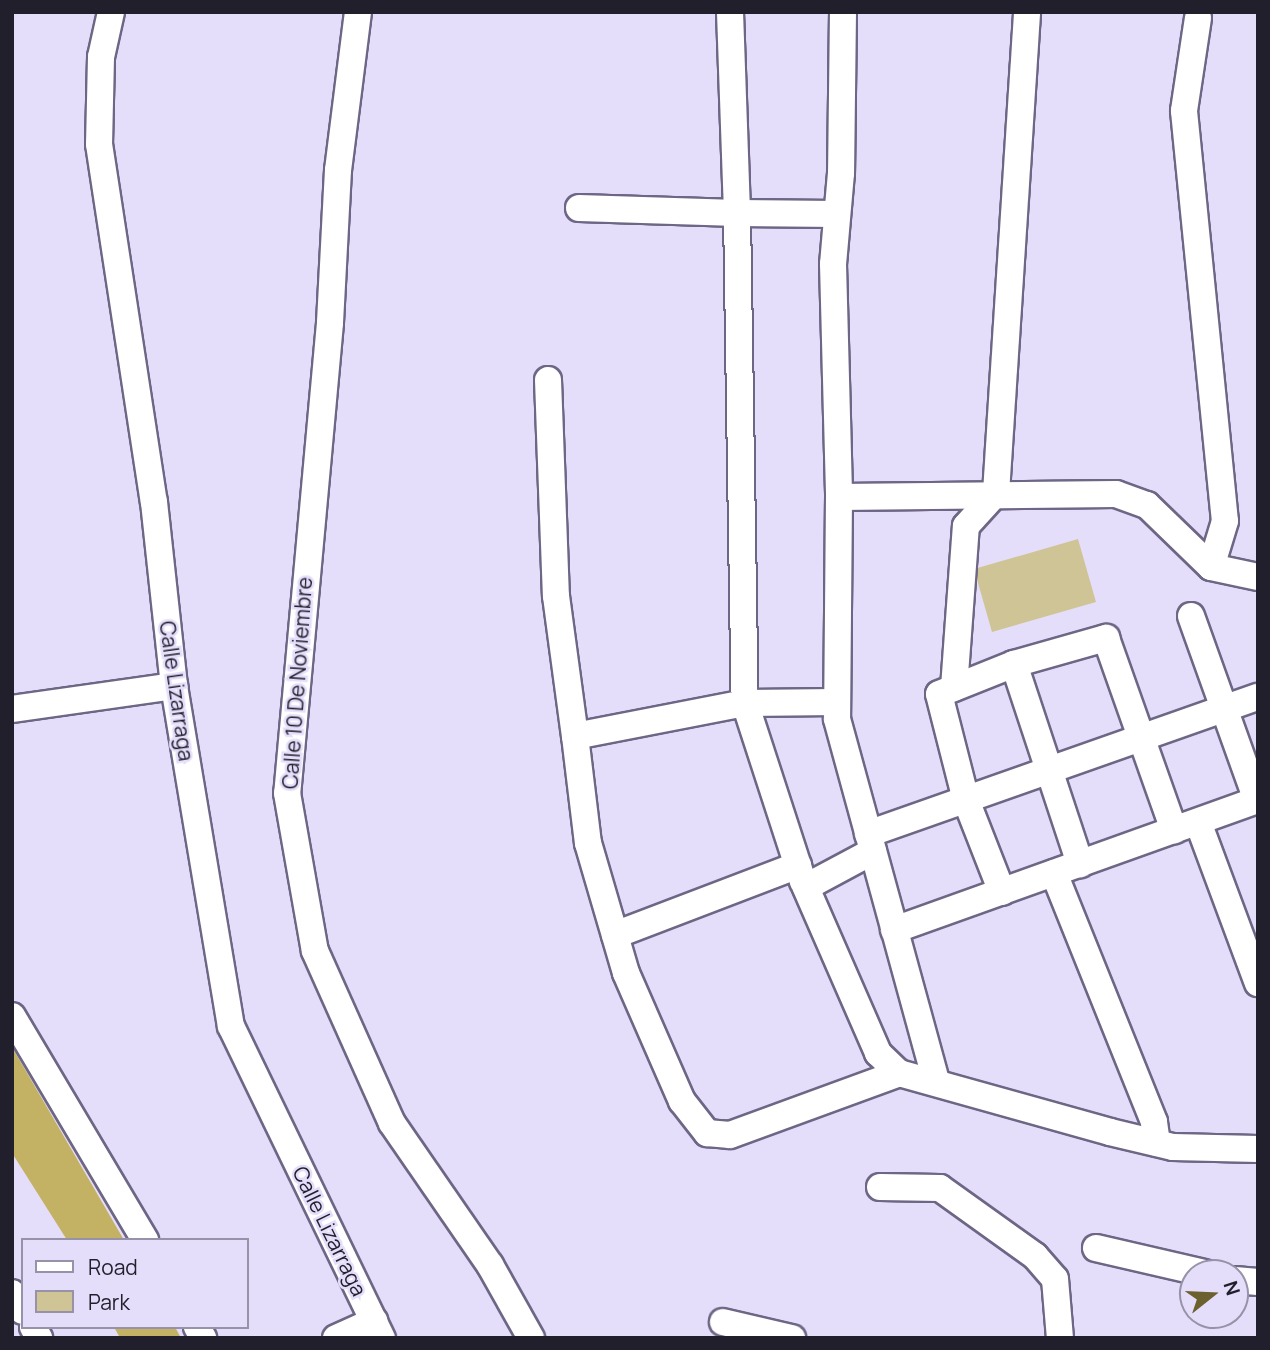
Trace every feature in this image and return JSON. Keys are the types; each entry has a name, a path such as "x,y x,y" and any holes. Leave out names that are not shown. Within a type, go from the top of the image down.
{"street":[{"name":"Calle Lizarraga","path":"111,12 101,57 99,144 153,502 174,686 231,1026 378,1329"},
{"name":"Calle 10 De Noviembre","path":"358,12 338,170 330,323 298,628 287,793 315,951 392,1123 490,1265 531,1338"},
{"path":"730,12 737,213 745,703 802,876 878,1053 900,1073 1157,1143 1258,1149"},
{"path":"843,12 837,214 832,264 839,497 837,702 871,843 936,1082"},
{"path":"954,688 967,526 996,494 1027,12"},
{"path":"1198,18 1184,111 1225,521 1211,568"},
{"path":"579,208 837,214"},
{"path":"548,380 556,596 588,843 615,934 682,1101 707,1133 730,1135 900,1073"},
{"path":"839,497 1115,494 1147,505 1211,568 1258,577"},
{"path":"894,930 1258,800 1191,616"},
{"path":"1002,892 966,800 939,694 1014,664 1106,638 1141,738 1186,826 1258,983"},
{"path":"1014,664 1080,864"},
{"path":"12,709 174,686"},
{"path":"615,934 802,876 966,800 1258,697"},
{"path":"575,736 745,703 837,702"},
{"path":"1054,873 1154,1122 1157,1143"},
{"path":"12,1016 144,1238"},
{"path":"880,1186 914,1183 940,1188 1035,1256 1055,1279 1060,1338"},
{"path":"1096,1248 1179,1267"},
{"path":"723,1322 792,1338"},
{"path":"336,1338 378,1329"}],"green space":[{"path":"1078,539 1096,602 992,632 974,569"}],"shaded area":[{"path":"12,1047 123,1238 66,1238 12,1153"},
{"path":"115,1329 176,1329 181,1338 120,1338"}]}
